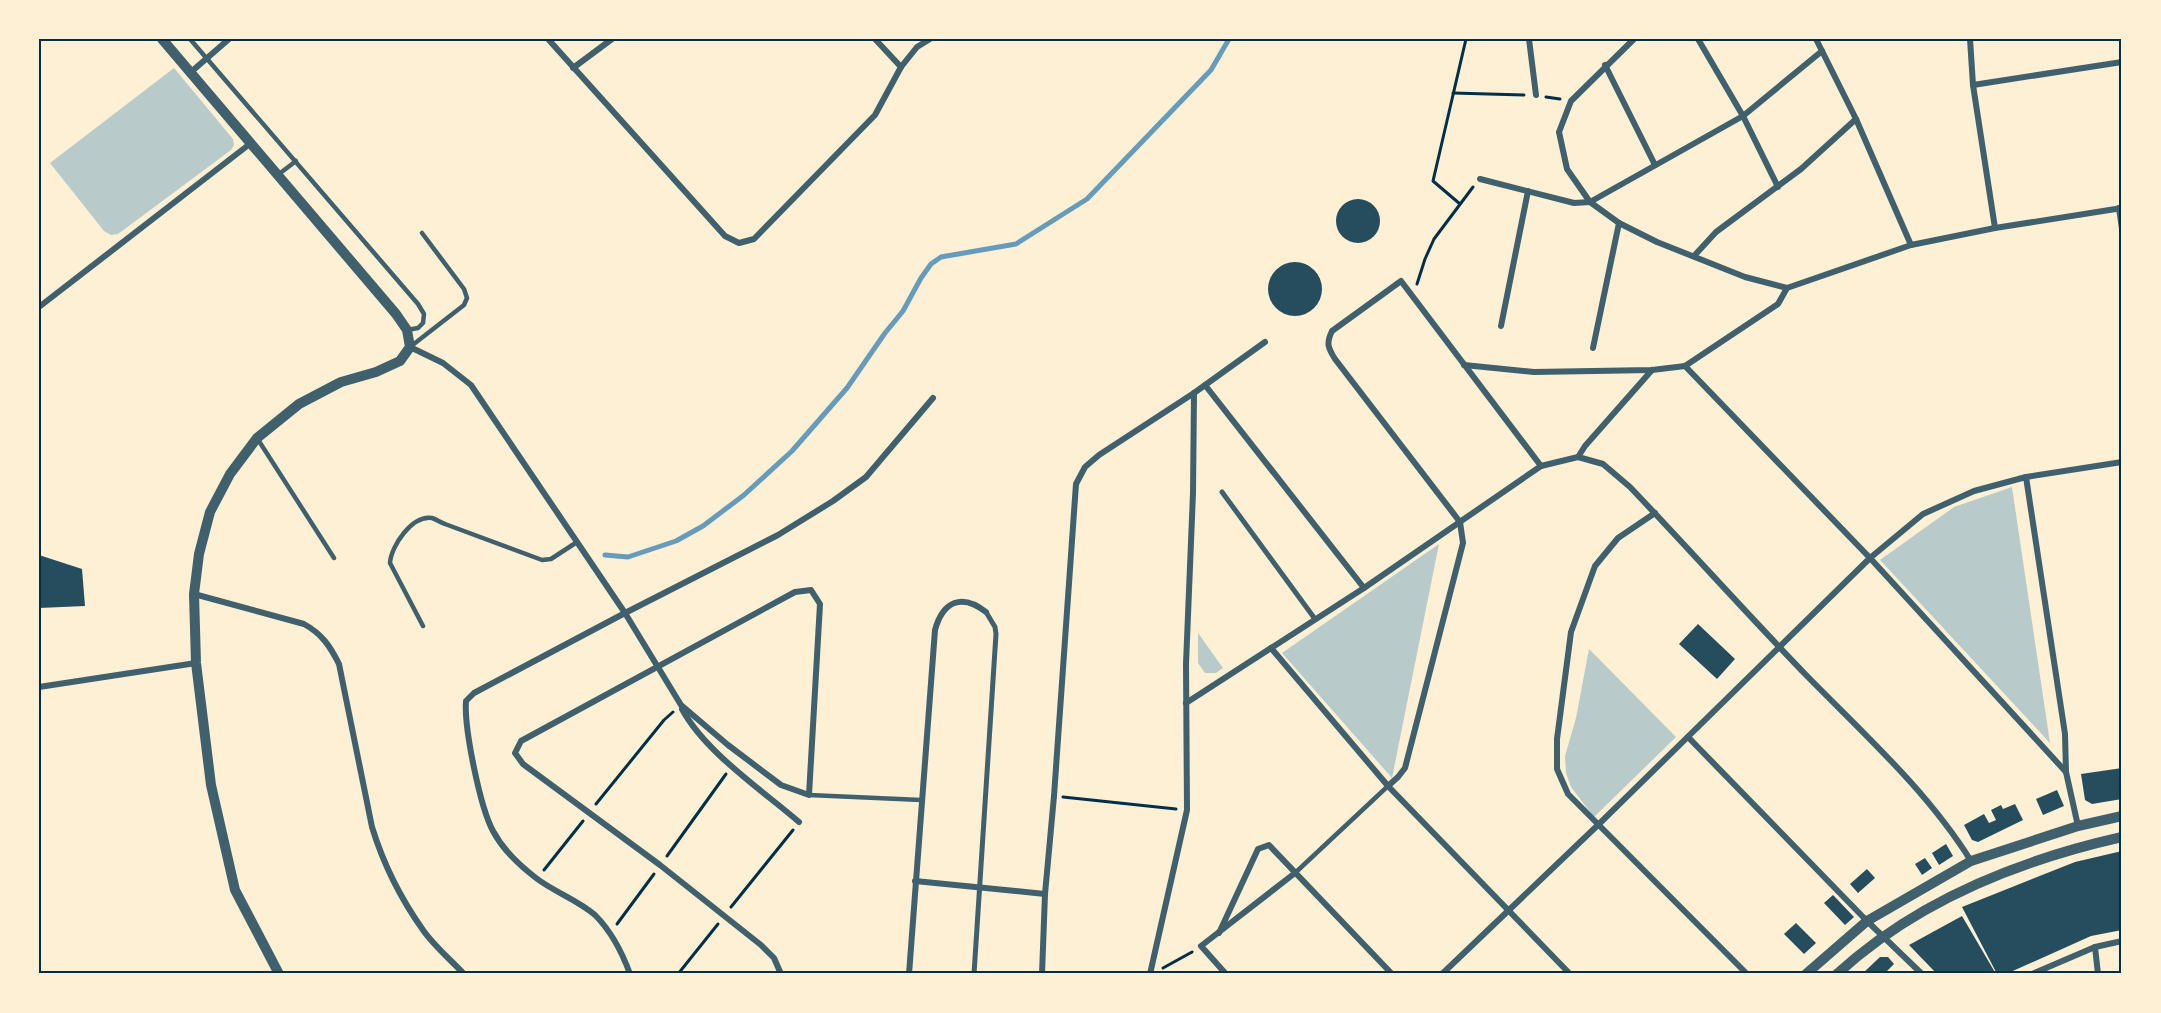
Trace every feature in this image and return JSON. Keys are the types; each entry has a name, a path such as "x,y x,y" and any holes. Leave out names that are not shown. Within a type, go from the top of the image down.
{"street":[{"path":"162,39 407,330 410,347 400,361 376,372 341,382 299,404 257,438 230,474 210,512 199,554 194,594 196,663 211,785 235,890 279,974"},
{"path":"191,72 229,39"},
{"path":"548,39 725,236 740,243 754,239 875,115 901,67 917,47 930,39"},
{"path":"573,68 612,39"},
{"path":"875,39 901,67"},
{"path":"1529,39 1536,95"},
{"path":"1634,39 1605,65 1571,101 1559,132 1567,170 1590,202 1619,223 1657,242 1745,278 1787,288 1911,245 1995,228 2120,208 2122,229"},
{"path":"1698,39 1743,116 1778,187"},
{"path":"1816,39 1856,119 1911,245"},
{"path":"1970,39 1973,85 1995,228"},
{"path":"1480,179 1574,202 1590,202 1743,116 1822,51"},
{"path":"1973,85 2122,62"},
{"path":"1605,65 1655,165"},
{"path":"1694,256 1716,232 1778,187 1856,119"},
{"path":"39,308 251,143"},
{"path":"1501,326 1528,191"},
{"path":"1593,348 1619,223"},
{"path":"1388,786 1405,768 1458,562 1462,543 1460,522 1328,348 1328,340 1332,331 1401,280 1541,466"},
{"path":"1464,365 1534,372 1652,370 1685,366 1778,304 1787,288"},
{"path":"1042,974 1045,894 1076,484 1085,467 1099,455 1194,393 1265,342"},
{"path":"410,347 443,363 471,385 625,613 681,705 691,726 732,766 800,822"},
{"path":"1685,366 1870,558 2066,772"},
{"path":"1578,457 1652,370"},
{"path":"1205,385 1364,588"},
{"path":"1150,974 1187,810 1186,641 1193,493 1194,393"},
{"path":"630,974 623,954 611,933 594,914 537,879 508,854 492,831 476,772 465,710 466,701 474,693 778,535 833,501 866,477 933,398"},
{"path":"1186,703 1364,588 1541,466 1578,457 1603,464 1655,513 1780,648 1928,800 1971,861"},
{"path":"1442,974 1599,824 1870,558 1923,514 1974,491 2026,477 2122,462"},
{"path":"2026,477 2065,734 2066,772 2078,826"},
{"path":"1222,492 1315,619"},
{"path":"1655,513 1618,538 1594,566 1570,632 1557,739 1557,769 1568,794 1747,974"},
{"path":"681,705 728,745 781,785 809,795 820,604 810,591 795,592 521,741 515,753 523,764 660,865 761,945 774,958 781,974"},
{"path":"194,594 304,624 319,632 330,645 339,664 372,827 389,874 423,932 464,974"},
{"path":"909,974 935,630 938,619 949,606 964,600 986,612 995,627 996,634 974,974"},
{"path":"1271,648 1388,786 1570,974"},
{"path":"39,687 196,663"},
{"path":"1688,737 1867,921 1922,974"},
{"path":"1806,974 1867,921 1971,861 2078,826 2122,816"},
{"path":"1837,974 1885,936 1919,914 1992,877 2085,846 2122,837"},
{"path":"1219,933 1258,849 1269,845 1392,974"},
{"path":"1226,974 1201,946 1295,873"},
{"path":"915,881 1045,894"},
{"path":"2032,974 2095,947 2122,941"},
{"path":"2095,947 2098,974"}],"lane":[{"path":"190,39 418,304 424,314 423,323 418,328 407,330"},
{"path":"278,175 296,161"},
{"path":"410,347 464,305 467,298 464,289 422,232"},
{"path":"257,438 334,558"},
{"path":"423,626 390,563 391,556 406,531 421,519 433,518 456,529 542,560 551,559 577,542"},
{"path":"1295,873 1388,786"},
{"path":"809,795 921,800"}],"path":[{"path":"1460,204 1433,181 1466,39"},
{"path":"1454,93 1536,95 1571,101"},
{"path":"1414,297 1425,258 1434,239 1480,179"},
{"path":"537,879 664,720 681,705"},
{"path":"611,933 732,766"},
{"path":"1054,796 1187,810"},
{"path":"678,974 800,822"},
{"path":"1162,968 1201,946"}],"shaded area":[{"path":"174,68 233,139 234,145 231,150 118,234 111,235 104,231 50,163"},
{"path":"2012,487 2050,743 1880,560 1954,507"},
{"path":"1439,544 1392,778 1282,653"},
{"path":"1198,633 1223,668 1216,673 1205,673 1198,663"},
{"path":"1589,649 1676,737 1594,817 1571,787 1566,773 1565,756 1576,718"}],"building":[{"path":"1358,199 1367,200 1374,205 1379,212 1379,230 1374,237 1367,242 1358,243 1349,242 1342,237 1337,230 1336,221 1337,212 1342,205 1349,200"},
{"path":"1295,262 1305,264 1314,270 1320,279 1322,289 1320,299 1314,308 1305,314 1295,316 1285,314 1276,308 1270,299 1268,289 1270,279 1276,270 1285,264"},
{"path":"39,555 82,569 85,606 39,608"},
{"path":"1698,624 1735,659 1717,679 1679,644"},
{"path":"2122,768 2122,799 2092,804 2085,800 2081,774"},
{"path":"2057,790 2064,806 2043,815 2036,799"},
{"path":"2015,804 2023,820 1978,842 1972,840 1964,825 1984,814 1989,823 1996,820 1991,810 2001,805 2003,809"},
{"path":"1946,844 1953,856 1939,865 1932,853"},
{"path":"2122,851 2122,930 2091,936 2006,974 1997,974 1962,907 2075,862"},
{"path":"1925,858 1932,868 1922,875 1915,864"},
{"path":"1867,869 1875,878 1858,893 1850,884"},
{"path":"1833,895 1854,917 1845,925 1824,903"},
{"path":"1962,916 1996,974 1937,974 1909,945"},
{"path":"1796,923 1816,943 1804,954 1784,934"},
{"path":"1880,957 1888,957 1894,964 1884,974 1862,974"}],"waterway":[{"path":"605,555 628,557 676,541 703,526 744,495 792,451 847,388 903,311 931,264 941,257 1016,244 1087,199 1211,70 1229,39"}]}
